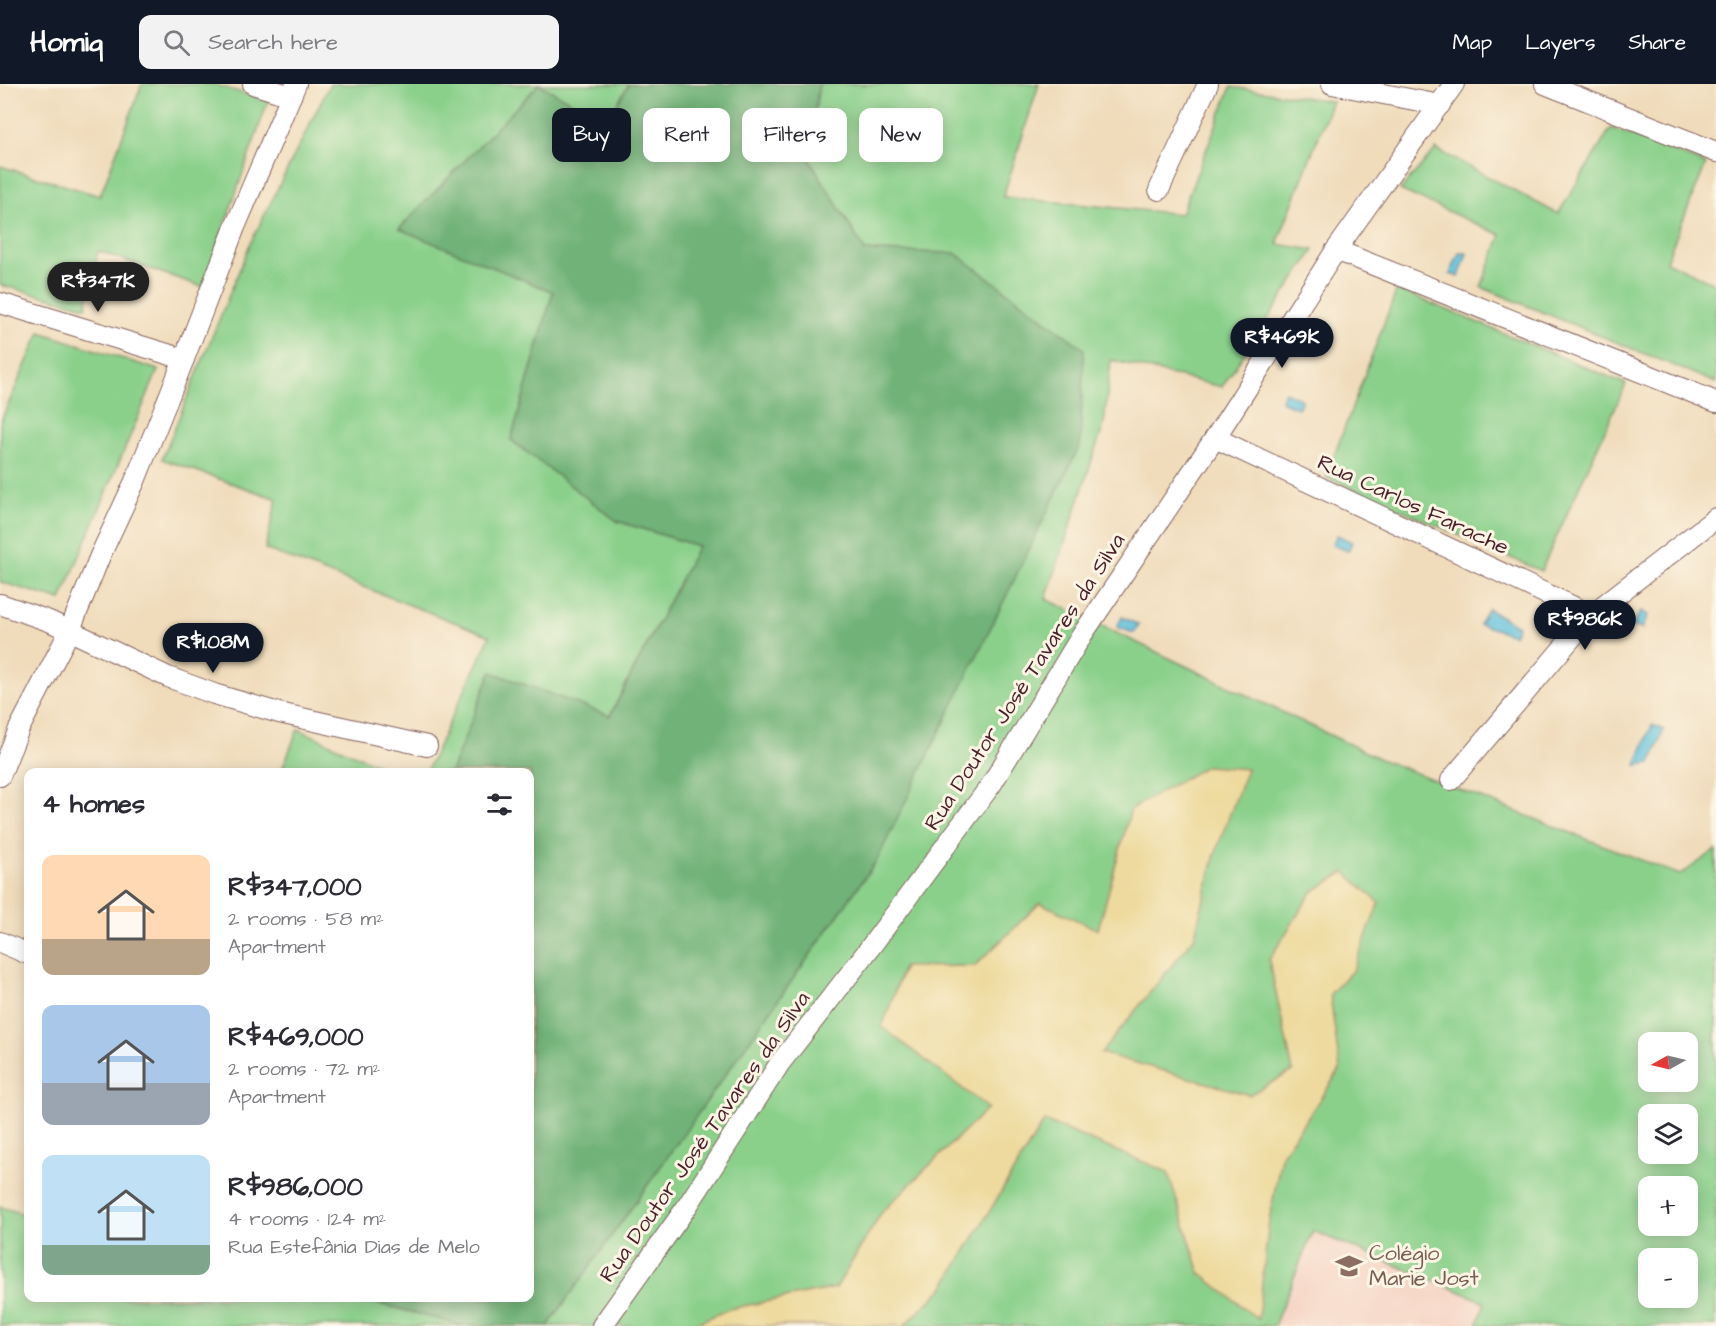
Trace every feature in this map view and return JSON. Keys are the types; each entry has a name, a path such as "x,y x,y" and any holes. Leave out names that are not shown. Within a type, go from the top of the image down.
{"street":[{"path":"0,776 19,729 69,632 100,556 135,481 235,227 294,90 252,84"},
{"path":"1159,190 1208,84"},
{"path":"1332,84 1440,105"},
{"name":"Rua Doutor José Tavares da Silva","path":"602,1326 686,1208 780,1063 863,957 991,785 1082,635 1215,438 1336,250 1454,84"},
{"path":"1545,84 1716,152"},
{"path":"1336,250 1716,402"},
{"path":"0,303 184,359"},
{"name":"Rua Carlos Farache","path":"1215,438 1591,615"},
{"path":"1451,780 1591,615 1716,518"},
{"path":"0,604 49,621 168,677 214,694 279,713 427,746"},
{"path":"0,942 24,952"}],"shaded area":[{"name":"Colégio Marie Jost","path":"1313,1231 1485,1302 1477,1326 1274,1326"}],"green space":[{"path":"142,84 213,84 268,101 203,287 98,251 86,307 0,285 0,166 100,196"},
{"path":"330,84 629,84 615,108 552,108 552,162 595,162 553,292 511,440 617,521 698,546 609,717 491,672 453,768 428,768 490,636 265,549 277,499 162,459 250,244"},
{"path":"539,84 581,108 552,108 552,162 631,162 631,108 614,108 629,84 819,84 815,108 742,108 742,162 811,162 865,251 955,253 1084,349 1080,445 877,860 548,1326 464,1326 373,1302 534,1302 534,768 453,768 491,672 610,716 698,546 617,521 511,440 553,292 399,229"},
{"path":"819,84 1039,84 1003,197 1181,214 1231,87 1332,101 1277,244 1314,250 1222,387 1111,360 1104,424 1046,599 1380,759 1680,875 1716,850 1716,1326 1477,1326 1485,1302 1313,1231 1274,1326 904,1326 943,1288 1044,1121 1168,1172 1200,1273 1269,1221 1281,1156 1340,1070 1330,994 1353,969 1345,872 1312,892 1269,961 1293,1071 1249,1095 1100,1053 1194,938 1215,854 1131,809 1098,931 1040,903 975,966 903,967 883,1027 989,1107 882,1212 836,1288 729,1309 690,1326 548,1326 877,860 955,253 865,251 811,162 847,162 847,108 815,108"},
{"path":"1611,128 1706,164 1666,261 1716,284 1716,383 1481,287 1501,235 1400,190 1436,149 1558,214"},
{"path":"1397,289 1626,384 1541,571 1326,477"},
{"path":"40,332 158,370 61,600 0,582 0,423"},
{"path":"298,729 384,768 283,768"},
{"path":"0,1207 24,1214 24,1302 373,1302 464,1326 0,1326"}],"sand":[{"path":"1206,766 1247,769 1215,854 1194,938 1101,1053 1249,1095 1293,1071 1269,960 1312,892 1345,872 1379,903 1353,970 1330,994 1340,1070 1281,1156 1269,1221 1258,1319 1200,1273 1168,1172 1044,1121 943,1288 904,1326 690,1326 729,1309 836,1288 882,1212 988,1108 882,1027 904,967 975,966 1040,903 1098,930 1131,809"}],"water":[{"path":"1459,253 1467,253 1459,277 1450,274"},
{"path":"1285,392 1302,400 1298,408 1281,401"},
{"path":"1337,535 1352,542 1348,551 1332,545"},
{"path":"1488,609 1518,626 1514,635 1479,624"},
{"path":"1641,611 1648,615 1642,629 1632,626"},
{"path":"1122,617 1139,625 1134,633 1117,627"},
{"path":"1652,725 1664,730 1651,763 1636,765"}],"place":[{"name":"Colégio Marie Jost","path":"1349,1266"}]}
